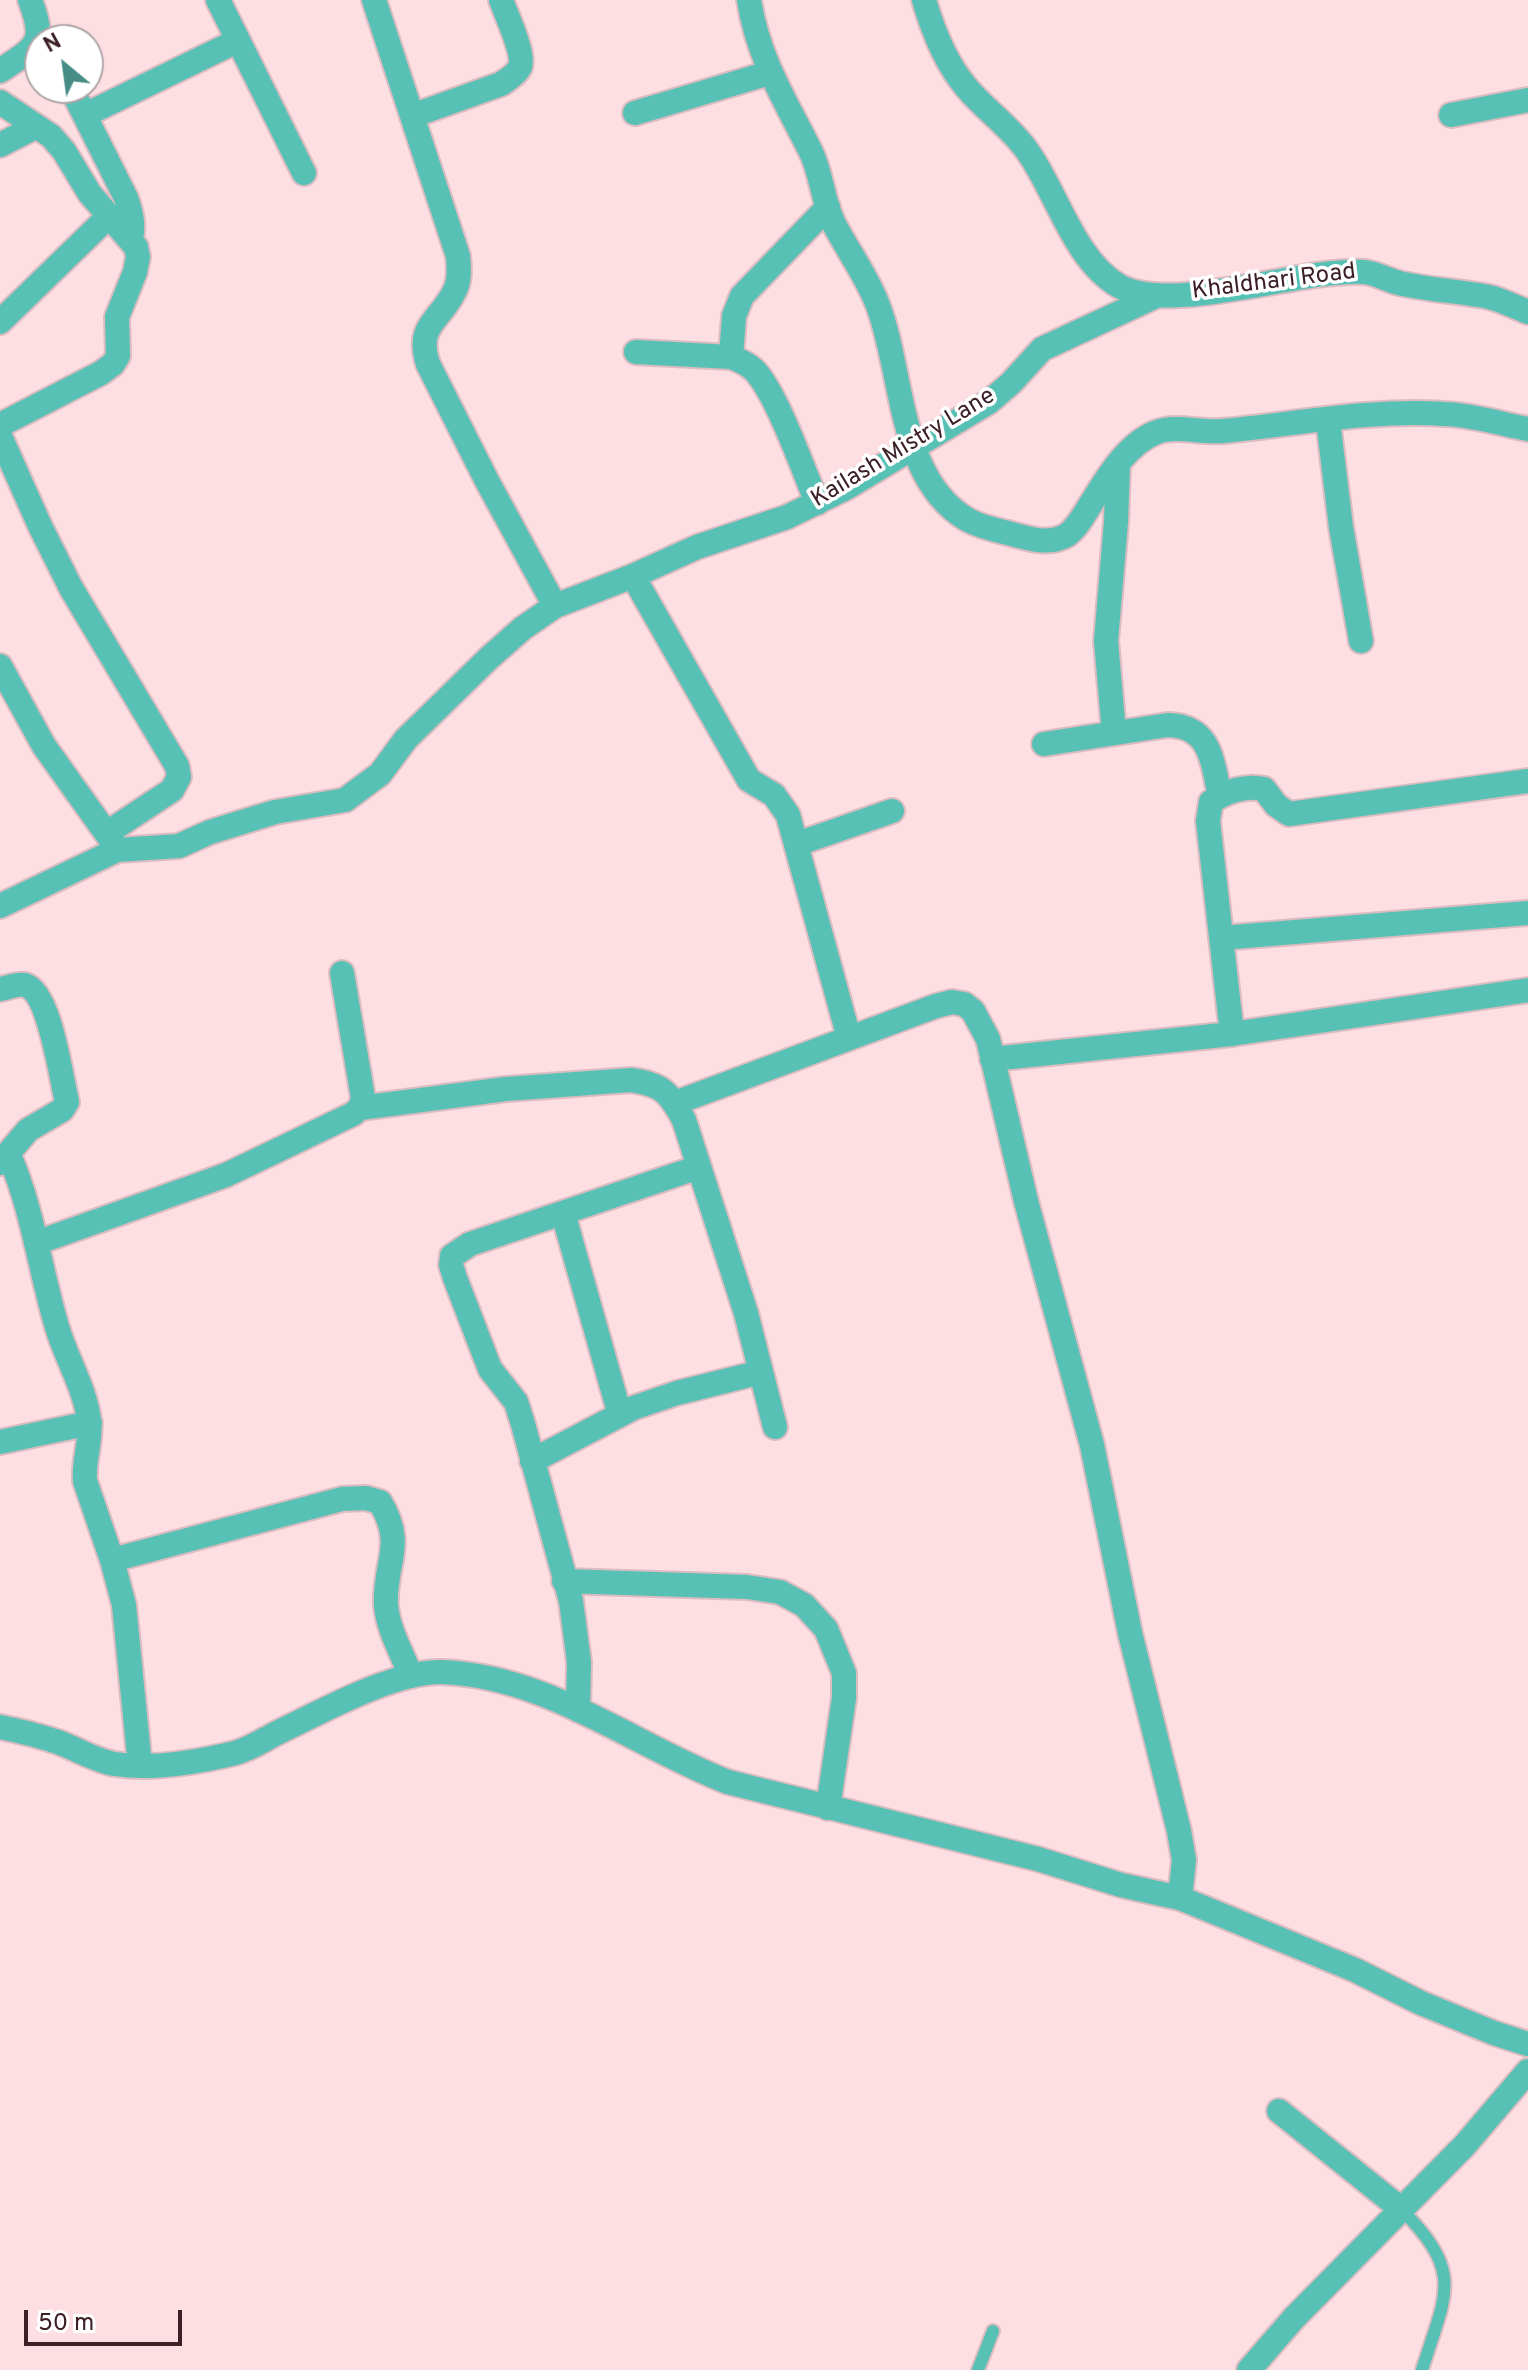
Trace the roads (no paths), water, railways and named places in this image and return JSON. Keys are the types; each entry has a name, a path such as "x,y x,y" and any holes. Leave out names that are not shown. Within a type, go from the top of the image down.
{"street":[{"path":"218,0 304,173"},
{"path":"374,0 459,264 455,288 424,336 423,349 487,481 555,606"},
{"path":"412,116 501,84 513,76 520,66 520,55 501,0"},
{"path":"749,0 757,43 769,73 819,170 828,207 878,304 913,448 948,505 968,520 1030,539 1051,540 1066,535 1080,522 1118,466 1140,441 1158,431 1220,432 1399,414 1447,414 1528,429"},
{"path":"924,0 935,34 954,70 966,87 1029,152 1075,236 1099,269 1120,286 1158,295"},
{"path":"0,71 34,45 40,36 39,21"},
{"path":"85,115 237,41"},
{"path":"635,113 769,73"},
{"path":"1451,115 1528,100"},
{"path":"0,102 51,136 64,151 77,177 131,239"},
{"path":"0,425 101,373 118,356 117,317 138,257 131,239 131,212 79,104"},
{"path":"0,145 35,127"},
{"path":"731,357 734,316 742,296 828,207"},
{"path":"0,322 109,216"},
{"name":"Khaldhari Road","path":"1158,295 1214,292 1321,275 1368,272 1395,282 1492,298 1528,312"},
{"name":"Kailash Mistry Lane","path":"112,842 179,846 210,832 275,812 345,800 380,774 406,739 489,658 523,628 555,606 697,547 787,517 817,503 989,402 1042,349 1158,295"},
{"path":"636,352 731,357 754,370 765,385 817,503"},
{"path":"1328,421 1341,527 1361,641"},
{"path":"0,436 71,588 177,766 179,777 172,790 112,842 0,906"},
{"path":"1114,733 1106,641 1118,466"},
{"path":"633,576 741,768 749,780 774,795 782,804 797,844 849,1038"},
{"path":"0,666 44,746 112,842"},
{"path":"1044,744 1184,725 1195,730 1210,756 1220,796"},
{"path":"1232,1034 1208,821 1211,802 1220,796 1255,787 1264,789 1276,805 1289,814 1528,781"},
{"path":"797,844 892,811"},
{"path":"1221,938 1528,913"},
{"path":"342,973 363,1098 360,1108"},
{"path":"0,989 23,984 32,989 44,1006 55,1041 67,1102 62,1110 28,1130 4,1159 25,1195 58,1331 87,1407 90,1423 85,1481 112,1560 128,1636 140,1766"},
{"path":"992,1059 1232,1034 1528,990"},
{"path":"675,1103 936,1006 952,1002 964,1004 973,1011 988,1039 1026,1201 1092,1445 1130,1633 1179,1831 1184,1860 1180,1898"},
{"path":"36,1243 226,1175 345,1119 360,1108 506,1089 631,1080 651,1083 675,1103 684,1120 746,1313 775,1427"},
{"path":"578,1710 576,1630 516,1402 490,1369 451,1265 452,1256 470,1244 699,1167"},
{"path":"563,1213 620,1415"},
{"path":"532,1461 620,1415 677,1393 761,1372"},
{"path":"0,1442 90,1423"},
{"path":"112,1560 342,1499 366,1498 380,1502 393,1527 393,1558 386,1603 389,1623 411,1676"},
{"path":"564,1581 747,1587 780,1592 804,1605 826,1629 844,1673 844,1698 828,1808"},
{"path":"0,1727 57,1742 113,1764 140,1766 194,1761 238,1752 383,1685 411,1676 438,1672 488,1677 549,1696 728,1782 1038,1859 1121,1885 1180,1898 1355,1970 1421,2003 1528,2044"},
{"path":"1249,2370 1294,2318 1465,2145 1528,2071"},
{"path":"1279,2111 1401,2209"}],"lane":[{"path":"1401,2209 1425,2232 1444,2271 1442,2310 1422,2370"},
{"path":"978,2370 993,2331"}]}
